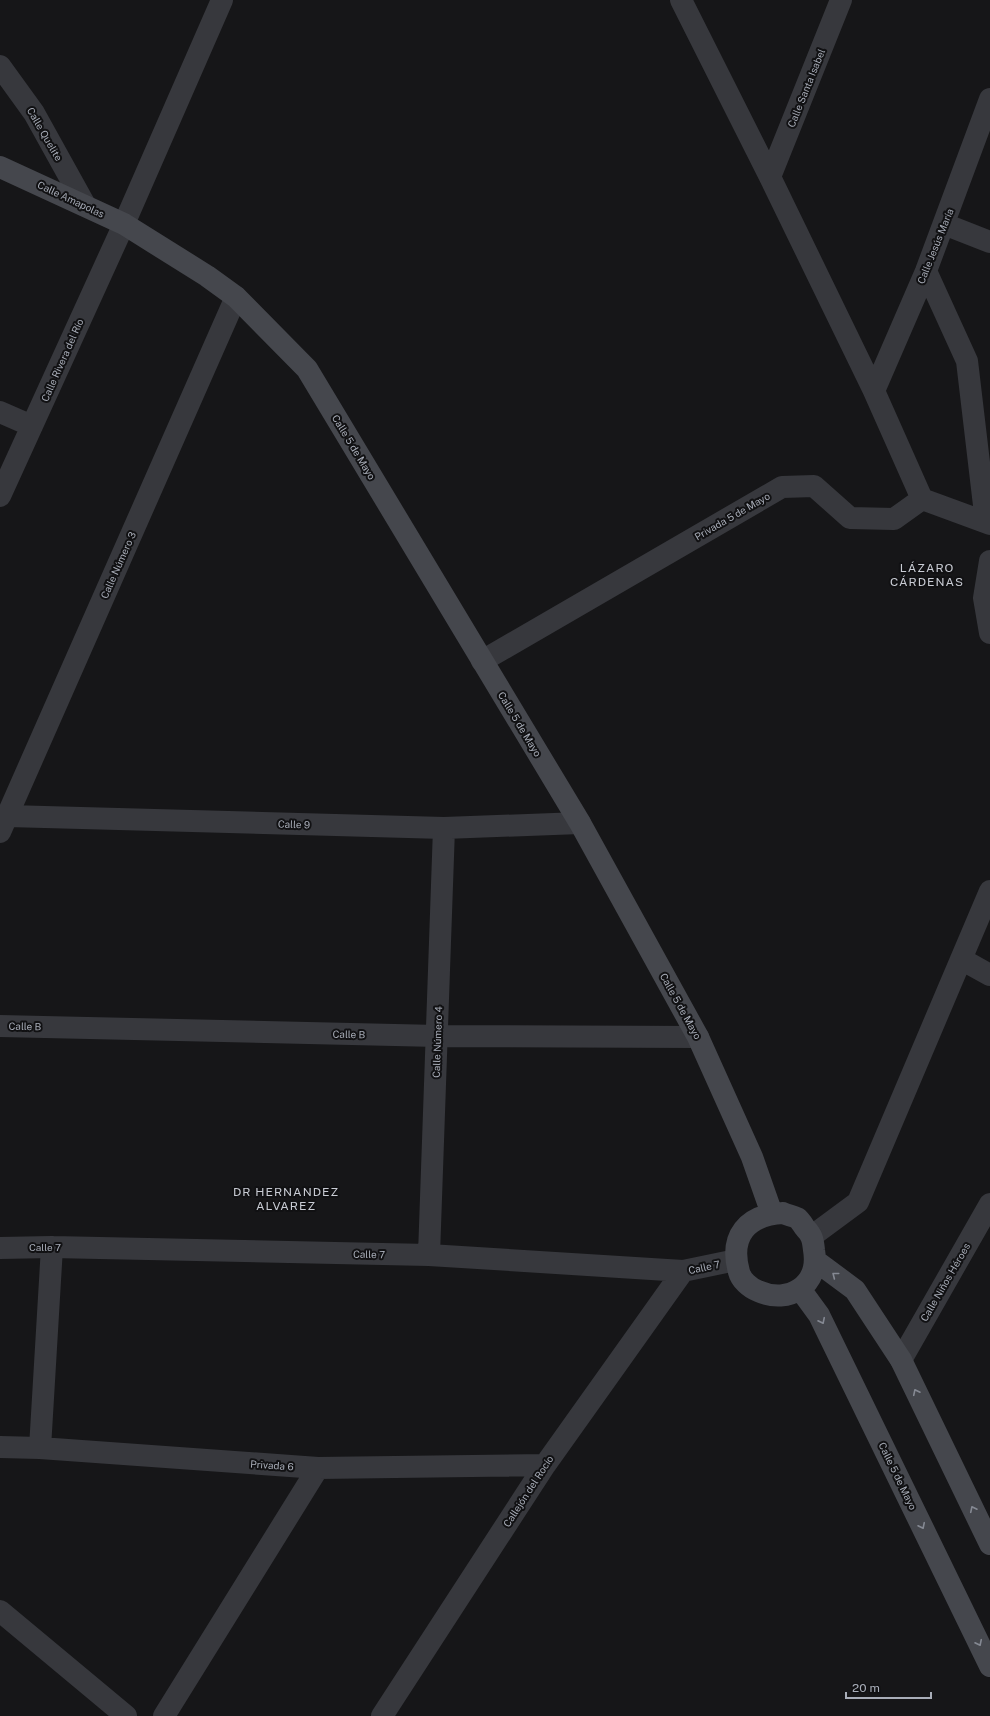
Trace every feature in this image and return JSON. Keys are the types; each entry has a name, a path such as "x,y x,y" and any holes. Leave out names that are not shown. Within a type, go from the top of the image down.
{"street":[{"name":"Calle Rivera del Río","path":"0,496 32,426 132,229 222,0"},
{"path":"680,0 770,177 874,391 922,499 988,523 967,361 926,271"},
{"name":"Calle Santa Isabel","path":"770,177 841,0"},
{"name":"Calle Quelite","path":"0,66 34,112 85,205"},
{"name":"Calle Jesús María","path":"874,391 926,271 990,99"},
{"name":"Calle Amapolas","path":"0,167 85,205 132,229 207,276"},
{"path":"944,224 990,242"},
{"name":"Calle 5 de Mayo","path":"207,276 236,296 307,369 580,823 698,1037 752,1157 772,1214"},
{"name":"Calle Número 3","path":"4,824 236,296"},
{"path":"0,412 32,426"},
{"name":"Privada 5 de Mayo","path":"482,661 782,487 814,486 850,518 894,519 922,499"},
{"path":"990,561 984,598 990,633"},
{"name":"Calle 9","path":"4,824 444,828 580,823"},
{"name":"Calle Número 4","path":"429,1255 438,1036 444,828"},
{"path":"812,1236 858,1202 990,891"},
{"path":"960,959 987,970"},
{"name":"Calle B","path":"0,1026 438,1036 698,1037"},
{"name":"Calle Niños Héroes","path":"901,1360 990,1204"},
{"path":"783,1213 798,1219 812,1236 816,1261 812,1277 800,1289 784,1295 768,1295 752,1288 740,1276 736,1260 737,1243 745,1227 756,1218 783,1213"},
{"path":"40,1448 52,1247"},
{"name":"Calle 7","path":"0,1248 52,1247 429,1255 683,1271 736,1260"},
{"path":"816,1261 855,1290 901,1360 990,1544"},
{"name":"Callejón del Rocío","path":"382,1716 545,1465 683,1271"},
{"name":"Calle 5 de Mayo","path":"800,1289 819,1315 990,1666"},
{"name":"Privada 6","path":"0,1447 40,1448 318,1468 545,1465"},
{"path":"164,1716 318,1468"},
{"path":"0,1611 126,1716"}],"district":[{"name":"LÁZARO CÁRDENAS","path":"927,575"},
{"name":"DR HERNANDEZ ALVAREZ","path":"286,1199"}]}
